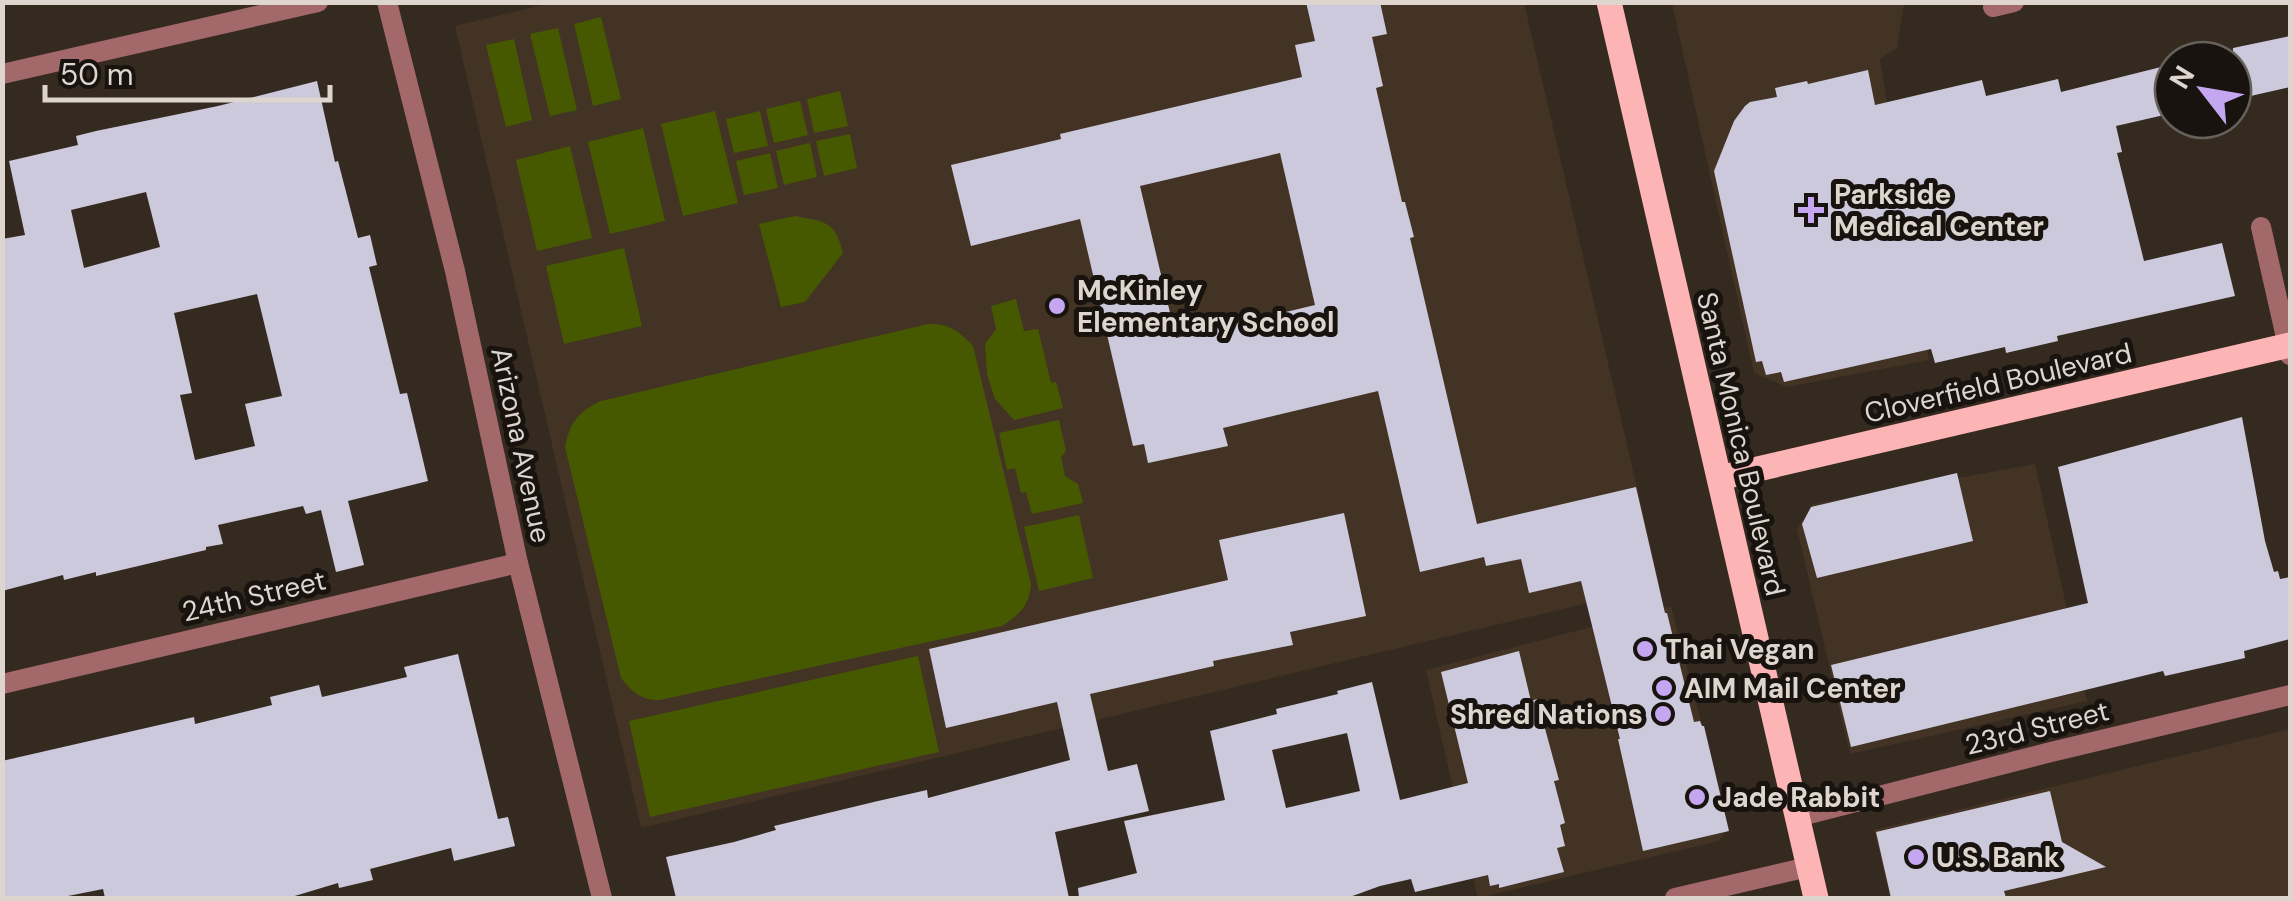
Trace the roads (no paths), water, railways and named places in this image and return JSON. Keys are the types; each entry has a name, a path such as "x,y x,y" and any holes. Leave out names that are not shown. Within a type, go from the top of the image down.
{"main road":[{"name":"Santa Monica Boulevard","path":"1608,2 1816,898"},
{"name":"Cloverfield Boulevard","path":"1719,478 2290,349"}],"street":[{"path":"2,74 318,2"},
{"name":"Arizona Avenue","path":"387,2 455,271 518,562 602,898"},
{"path":"1993,8 2014,2"},
{"path":"2262,227 2290,349"},
{"name":"24th Street","path":"2,684 518,562"},
{"name":"23rd Street","path":"1797,818 2290,695"},
{"path":"1675,898 1808,867"}],"place":[{"name":"Parkside Medical Center","path":"1811,210"},
{"name":"McKinley Elementary School","path":"1057,306"},
{"name":"Thai Vegan","path":"1645,649"},
{"name":"AIM Mail Center","path":"1664,688"},
{"name":"Shred Nations","path":"1663,714"},
{"name":"Jade Rabbit","path":"1697,797"},
{"name":"U.S. Bank","path":"1916,857"}]}
